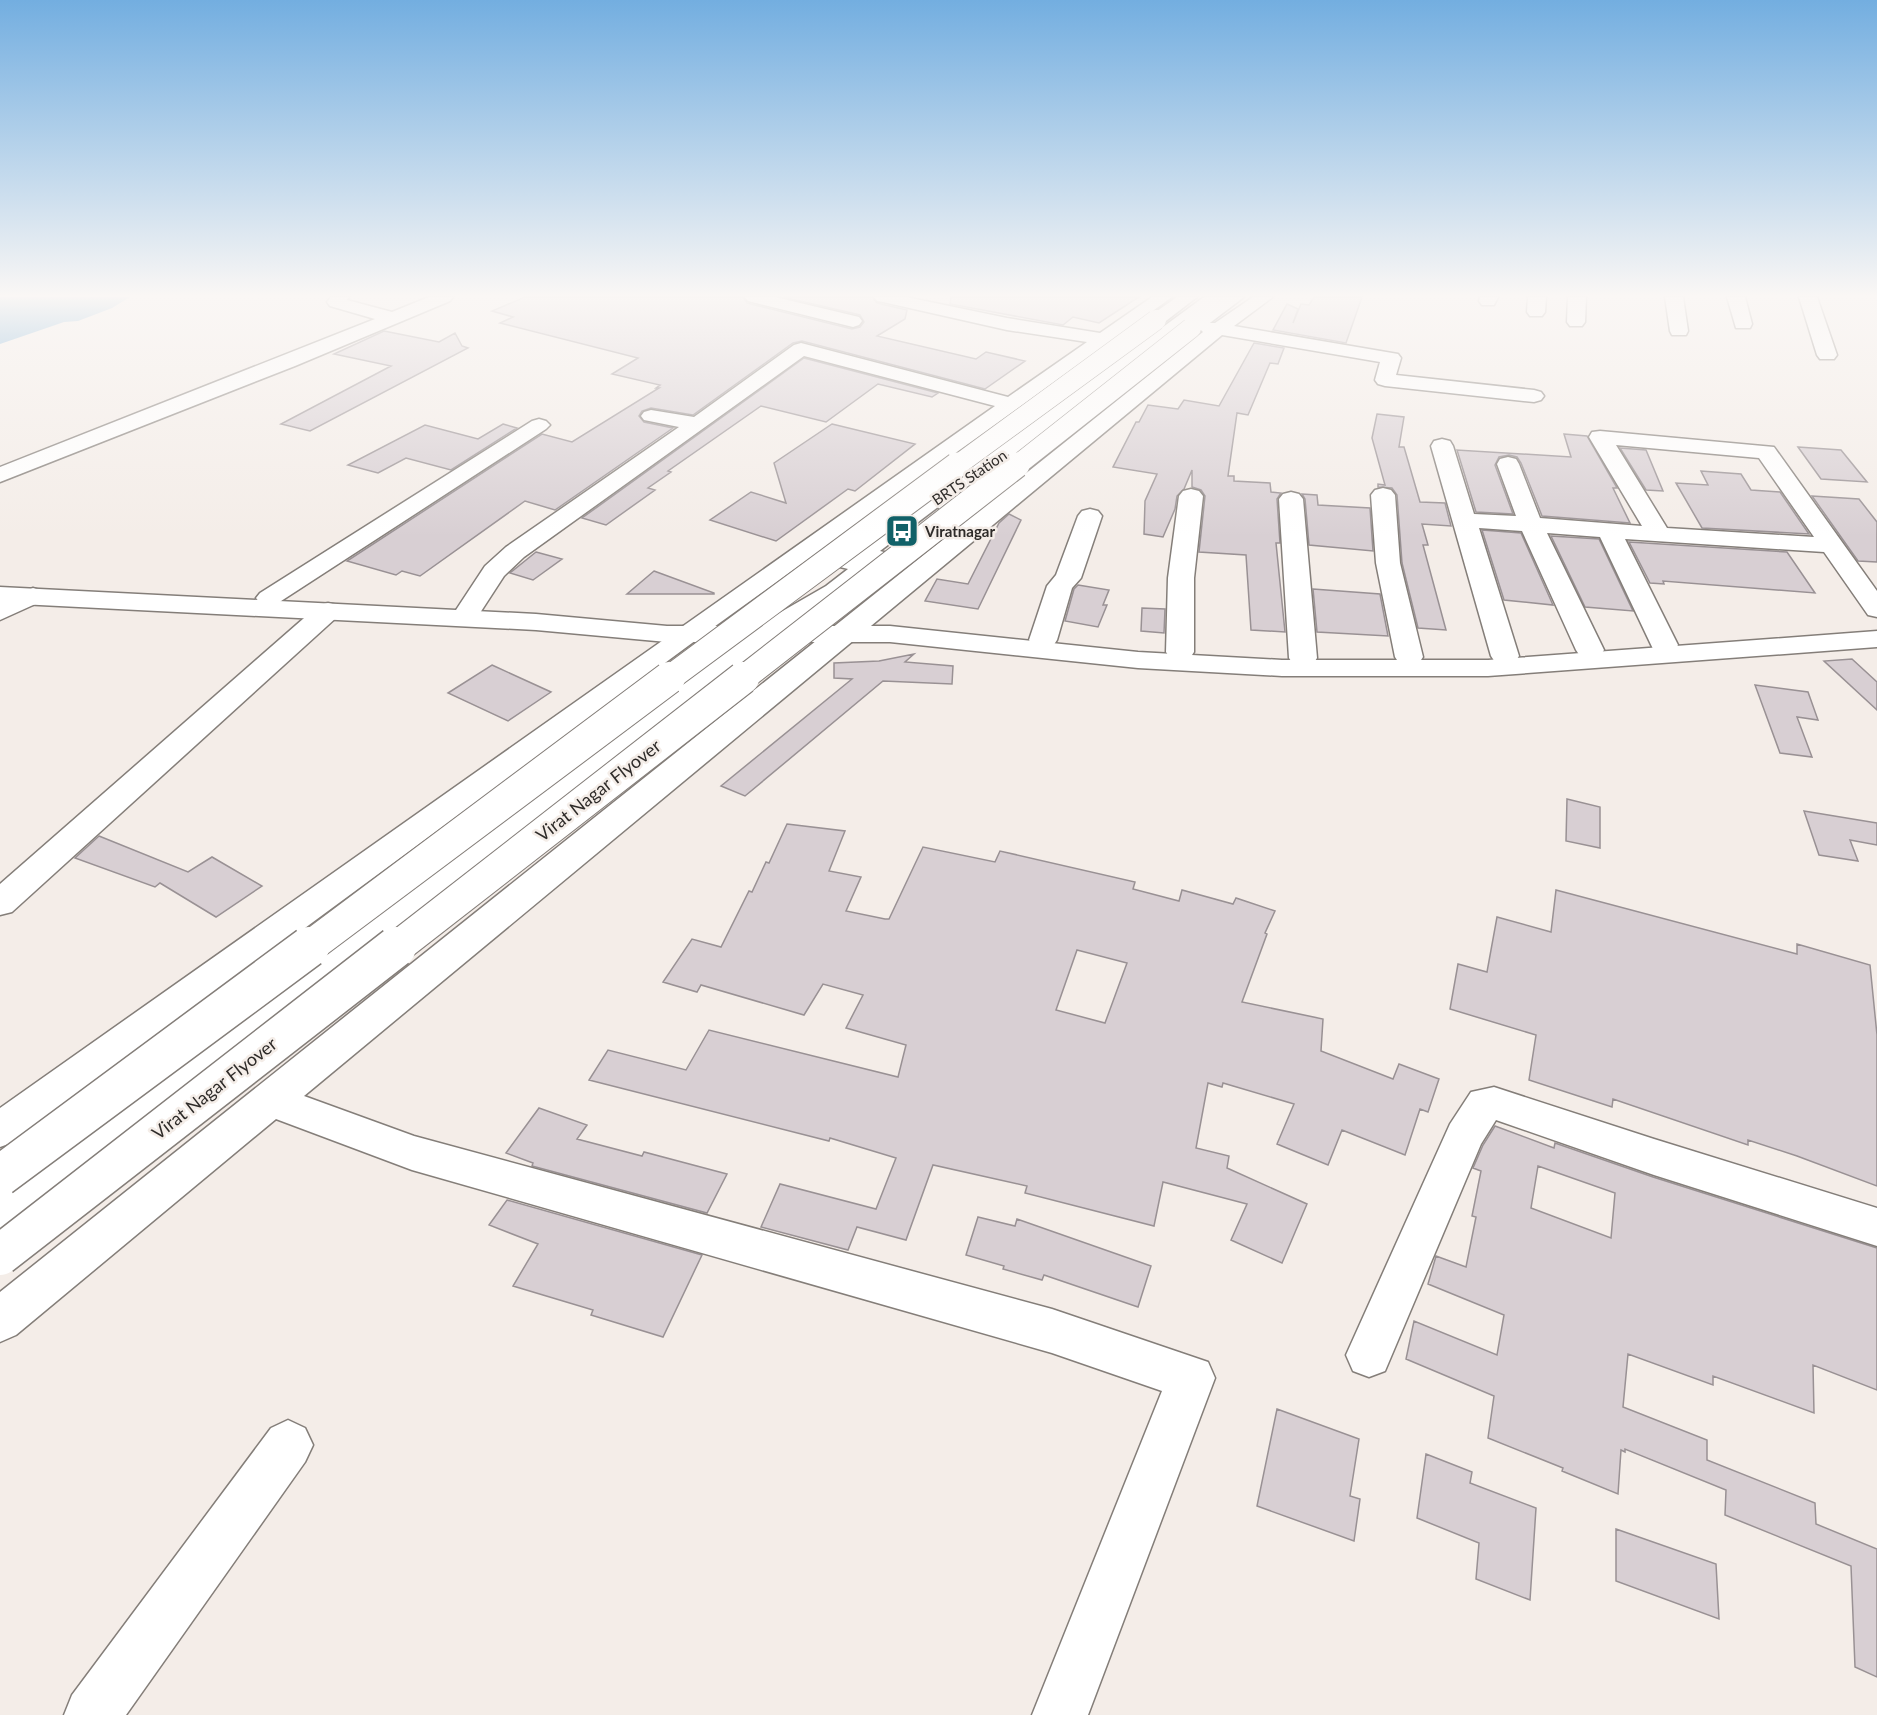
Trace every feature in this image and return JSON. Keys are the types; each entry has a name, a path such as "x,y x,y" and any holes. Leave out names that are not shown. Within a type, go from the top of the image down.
{"street":[{"path":"0,476 246,377"},
{"path":"469,610 495,571 509,556 763,377"},
{"path":"908,377 1010,404"},
{"path":"0,1130 1048,377"},
{"path":"0,1176 586,742 744,621 1092,377"},
{"name":"Virat Nagar Flyover","path":"0,1255 612,779 794,641 1106,377"},
{"name":"BRTS Station","path":"0,1212 778,625 835,591 959,498 1014,447 1110,377"},
{"path":"0,1320 848,629 1114,377"},
{"path":"1386,377 1385,380 1534,396"},
{"path":"651,416 698,424"},
{"path":"269,598 539,425"},
{"path":"1659,535 1600,437 1766,452 1877,609"},
{"path":"1442,446 1505,656"},
{"path":"1508,464 1531,524 1590,650"},
{"path":"1383,495 1388,563 1409,657"},
{"path":"1180,652 1181,578 1191,496"},
{"path":"1290,499 1303,658"},
{"path":"1043,640 1060,586 1068,578 1090,516"},
{"path":"1463,520 1833,545"},
{"path":"1609,531 1664,645"},
{"path":"0,588 269,598 469,610 694,630"},
{"path":"0,596 694,630 778,625 848,629 1138,660 1282,668 1488,668 1877,639"},
{"path":"0,612 33,596"},
{"path":"0,903 328,611"},
{"path":"848,629 894,625 1180,652 1303,658 1505,656 1877,629"},
{"path":"270,1100 412,1153 1052,1331 1191,1378 1060,1715"},
{"path":"1369,1355 1464,1136 1485,1104 1494,1103 1537,1116 1654,1157 1877,1227"},
{"path":"92,1715 288,1444"}],"building":[{"path":"370,377 413,377 310,431 281,424"},
{"path":"625,377 746,377 693,415 651,408 642,411 639,416 644,422 673,428 555,510 525,501 420,576 402,571 396,575 347,561 542,434 572,442 659,388 656,388 660,385"},
{"path":"778,377 877,377 938,393 932,397 878,384 826,422 761,406 668,471 671,472 648,488 655,490 606,525 582,518"},
{"path":"939,377 1002,377 985,389"},
{"path":"1235,377 1264,377 1248,415 1237,413 1228,476 1234,476 1234,481 1270,483 1271,492 1281,493 1277,499 1280,543 1276,543 1285,632 1251,630 1246,555 1199,552 1205,496 1201,490 1192,487 1192,470 1184,489 1177,496 1175,509 1163,537 1144,534 1145,501 1157,474 1113,467 1136,422 1139,422 1148,405 1178,409 1184,400 1219,406"},
{"path":"1377,414 1404,417 1399,447 1404,447 1420,502 1445,503 1451,526 1422,524 1428,545 1423,545 1446,630 1418,628 1402,563 1397,495 1392,488 1378,487 1378,484 1385,485 1372,438"},
{"path":"503,424 517,428 451,470 406,458 378,473 348,465 425,425 478,439"},
{"path":"832,424 915,444 855,491 848,489 776,541 710,520 751,492 786,503 774,463"},
{"path":"1564,434 1587,436 1617,488 1613,488 1630,523 1542,516 1521,463 1517,457 1509,455 1499,457 1495,465 1513,514 1476,512 1457,450 1571,457"},
{"path":"1798,447 1841,450 1867,482 1821,479"},
{"path":"1620,448 1646,450 1663,491 1646,490"},
{"path":"1701,471 1741,474 1751,490 1780,492 1809,534 1702,528 1676,483 1708,485"},
{"path":"1302,494 1317,495 1318,505 1370,508 1373,551 1309,545 1305,499"},
{"path":"1812,496 1859,499 1877,522 1877,562 1858,561"},
{"path":"1009,514 1021,520 978,609 925,601 937,579 968,584 999,523"},
{"path":"1482,530 1521,533 1553,605 1504,600"},
{"path":"1551,536 1599,539 1633,611 1585,607"},
{"path":"1629,542 1787,552 1815,593 1663,581 1664,584 1650,583"},
{"path":"536,552 562,559 533,580 510,573"},
{"path":"654,571 714,593 714,594 627,594"},
{"path":"1078,585 1109,590 1103,605 1107,605 1098,627 1065,621 1074,589"},
{"path":"1313,589 1380,594 1388,636 1317,632"},
{"path":"1142,608 1165,609 1164,633 1141,631"},
{"path":"914,654 905,662 953,666 952,684 883,681 745,796 721,786 852,679 834,678 834,663 879,661"},
{"path":"1852,659 1877,682 1877,710 1824,661"},
{"path":"492,665 551,692 508,721 448,693"},
{"path":"1755,685 1808,692 1818,720 1797,717 1812,757 1780,753"},
{"path":"1567,799 1600,807 1600,848 1566,841"},
{"path":"1804,811 1877,823 1877,845 1850,840 1858,861 1819,855"},
{"path":"787,824 845,831 829,871 861,877 846,911 885,919 889,919 923,847 995,862 1000,851 1135,882 1133,889 1179,901 1182,890 1233,904 1236,898 1275,911 1265,933 1267,934 1242,1002 1323,1019 1321,1051 1393,1079 1399,1064 1439,1079 1428,1112 1420,1109 1405,1155 1342,1130 1328,1165 1277,1144 1294,1104 1223,1083 1222,1087 1208,1083 1196,1148 1229,1156 1227,1168 1307,1204 1282,1263 1231,1240 1247,1204 1163,1182 1154,1226 1025,1193 1027,1186 933,1165 906,1240 857,1227 848,1250 761,1227 780,1184 876,1209 896,1158 830,1138 829,1141 589,1080 608,1050 686,1070 709,1030 898,1077 906,1045 846,1028 863,995 823,984 804,1015 701,985 697,992 663,982 692,939 721,947 749,891 752,892 766,862 769,863","holes":["1077,950 1127,963 1105,1023 1056,1010"]},
{"path":"99,836 188,872 212,857 262,886 216,917 160,883 155,887 75,858"},
{"path":"1556,890 1797,954 1797,944 1870,965 1877,1035 1877,1186 1748,1140 1748,1145 1613,1099 1612,1107 1529,1080 1536,1035 1450,1009 1458,964 1487,972 1497,917 1551,932"},
{"path":"539,1108 587,1125 577,1139 642,1156 644,1152 727,1174 707,1213 532,1166 533,1163 506,1153"},
{"path":"1495,1126 1554,1148 1555,1143 1653,1177 1877,1248 1877,1390 1813,1365 1814,1413 1713,1376 1713,1385 1628,1354 1623,1407 1707,1440 1707,1460 1815,1503 1816,1524 1877,1549 1877,1677 1855,1667 1851,1566 1725,1515 1726,1490 1625,1449 1625,1452 1621,1450 1618,1494 1562,1471 1563,1468 1488,1438 1494,1396 1406,1359 1414,1321 1497,1355 1504,1315 1428,1284 1436,1256 1466,1267 1476,1217 1472,1216 1481,1171 1473,1168 1483,1145","holes":["1538,1166 1615,1193 1611,1238 1531,1208"]},
{"path":"507,1200 702,1255 663,1337 591,1315 593,1310 513,1286 538,1244 489,1225"},
{"path":"978,1217 1015,1226 1017,1219 1151,1266 1138,1307 1044,1275 1042,1280 966,1255"},
{"path":"1277,1409 1359,1439 1350,1496 1360,1499 1354,1541 1257,1506"},
{"path":"1426,1454 1472,1472 1470,1483 1536,1508 1530,1600 1476,1579 1479,1543 1417,1518"},
{"path":"1616,1529 1716,1564 1719,1619 1616,1581"}],"place":[{"name":"Viratnagar","path":"902,531"}]}
